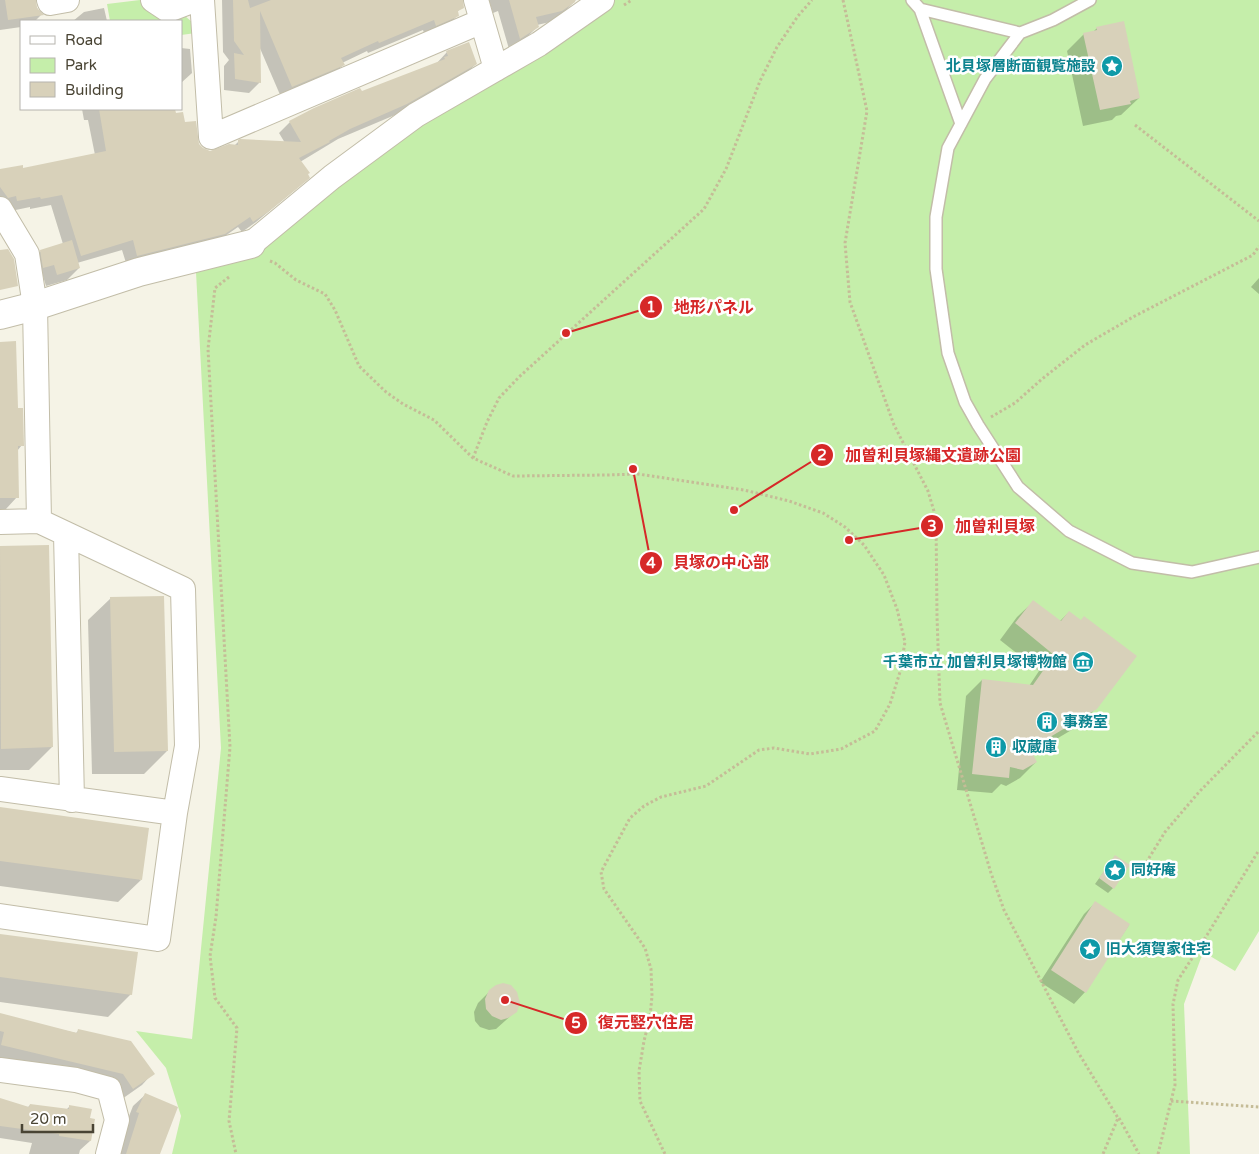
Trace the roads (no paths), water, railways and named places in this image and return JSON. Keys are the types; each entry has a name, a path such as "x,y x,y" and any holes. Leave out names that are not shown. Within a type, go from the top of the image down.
{"street":[{"path":"49,0 50,3 67,0"},
{"path":"153,0 168,10 194,0"},
{"path":"202,0 211,138 479,10 496,69"},
{"path":"0,315 35,306 139,272 256,251 332,177 416,115 539,44 599,5"},
{"path":"0,208 27,254 35,306 39,521"},
{"path":"0,522 39,521 183,589 187,746 175,813 158,938 0,916"},
{"path":"66,534 72,800"},
{"path":"0,790 175,813"},
{"path":"0,1070 76,1080 108,1089 117,1120 108,1154"}],"lane":[{"path":"1090,0 1053,20 1020,33 985,80 948,148 936,217 936,269 948,353 965,402 1018,487 1069,531 1132,563 1192,572 1259,557"},
{"path":"916,5 1020,33"},
{"path":"916,5 961,124"}],"place":[{"name":"北貝塚層断面観覧施設","path":"1112,66"},
{"name":"地形パネル","path":"566,333"},
{"name":"貝塚の中心部","path":"633,469"},
{"name":"加曽利貝塚縄文遺跡公園","path":"734,510"},
{"name":"加曽利貝塚","path":"849,540"},
{"name":"千葉市立 加曽利貝塚博物館","path":"1083,662"},
{"name":"事務室","path":"1047,722"},
{"name":"収蔵庫","path":"996,747"},
{"name":"同好庵","path":"1115,870"},
{"name":"旧大須賀家住宅","path":"1090,949"},
{"name":"復元竪穴住居","path":"505,1000"}]}
